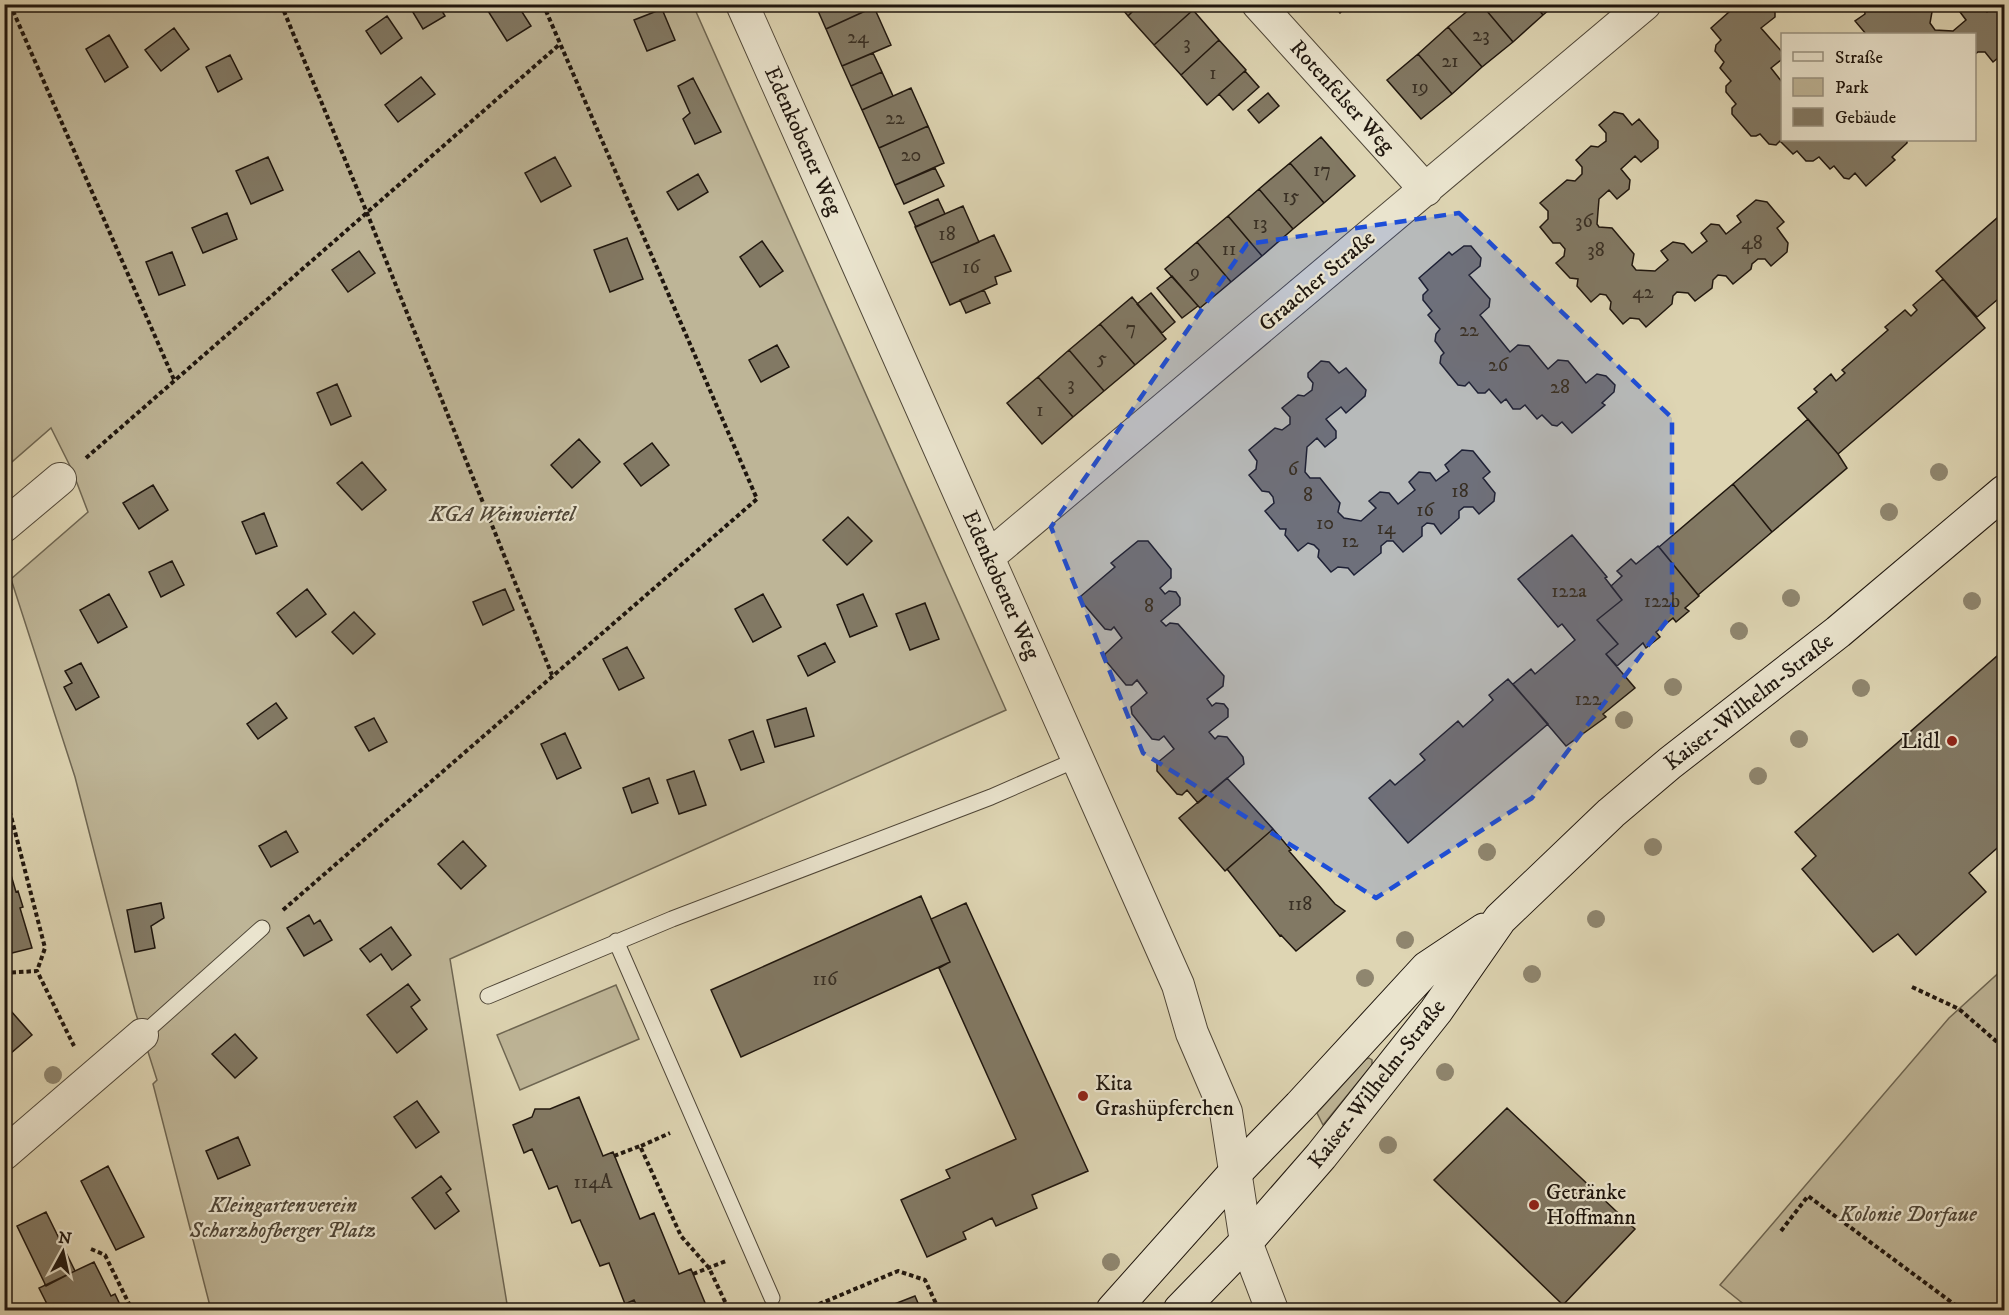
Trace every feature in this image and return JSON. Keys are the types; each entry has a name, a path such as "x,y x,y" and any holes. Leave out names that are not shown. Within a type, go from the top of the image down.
{"main road":[{"name":"Kaiser-Wilhelm-Straße","path":"1113,1311 1235,1173 1427,968 1500,919 1611,813 1678,757 1838,633 2004,492"},
{"name":"Kaiser-Wilhelm-Straße","path":"1180,1311 1285,1199 1436,1011 1500,919"}],"street":[{"name":"Edenkobener Weg","path":"742,4 1178,985 1192,1033 1226,1112 1235,1173"},
{"name":"Rotenfelser Weg","path":"1258,4 1426,190"},
{"name":"Graacher Straße","path":"988,557 1645,4"},
{"path":"4,525 70,471"},
{"path":"4,1154 142,1035"},
{"path":"1235,1173 1246,1242 1272,1311"}],"lane":[{"path":"489,996 616,941 991,797 1078,759"},
{"path":"142,1035 262,928"},
{"path":"616,941 772,1298"}],"path":[{"path":"10,4 175,382"},
{"path":"281,4 368,213 552,675"},
{"path":"262,928 757,499 543,4"},
{"path":"70,471 175,382 560,44"},
{"path":"4,789 45,948 37,971 74,1047"},
{"path":"4,973 37,971"},
{"path":"1912,987 1959,1009 2004,1048"},
{"path":"614,1156 640,1146 681,1236 709,1268 729,1311"},
{"path":"1781,1231 1808,1196 1962,1311"},
{"path":"91,1249 105,1255 132,1311"},
{"path":"693,1275 751,1251"},
{"path":"805,1311 898,1271 925,1280 939,1311"}],"highlighted area":[{"path":"1459,213 1672,418 1672,614 1532,798 1376,898 1143,753 1051,527 1247,244"}],"green space":[{"name":"KGA Weinviertel","path":"4,5 693,5 1006,710 450,959 508,1310 211,1310 153,1084 157,1080 135,1011 75,777 11,579 88,512 72,470 51,428 6,467"},
{"name":"Kolonie Dorfaue","path":"2004,968 2004,1310 1751,1310 1720,1285 1949,1018"},
{"path":"616,985 639,1039 520,1090 497,1035"},
{"path":"1369,1058 1372,1060 1372,1065 1323,1125 1317,1113"}],"building":[{"path":"408,4 438,4 445,16 423,29"},
{"path":"499,4 517,4 531,26 507,41 488,11"},
{"path":"815,4 873,4 874,7 826,29"},
{"path":"1118,4 1140,4 1128,16"},
{"path":"1140,4 1188,4 1193,10 1154,45 1128,16"},
{"path":"1332,4 1349,4 1340,13"},
{"path":"1476,4 1481,4 1513,42 1482,67 1448,27"},
{"path":"1481,4 1534,4 1543,15 1513,42"},
{"path":"1534,4 1556,4 1543,15"},
{"path":"1738,4 1743,7 1745,4 1771,4 1775,8 1775,17 1761,28 1781,51 1781,60 1771,68 1781,81 1781,141 1907,141 1907,143 1892,157 1895,160 1866,186 1855,173 1849,179 1844,178 1834,166 1830,169 1819,157 1813,161 1806,161 1797,151 1793,154 1780,141 1776,145 1769,144 1760,134 1751,136 1732,114 1732,108 1736,104 1726,92 1726,86 1731,81 1720,68 1724,62 1715,51 1716,45 1721,40 1711,28"},
{"path":"1864,4 1926,4 1932,12 1930,23 1935,30 1953,31 1966,20 1960,12 1968,4 1981,4 1987,12 1997,4 2004,4 2004,53 1993,62 1985,52 1976,54 1976,33 1865,33 1855,21 1865,14"},
{"path":"874,7 891,45 842,66 826,29"},
{"path":"662,9 675,40 647,51 634,20"},
{"path":"1193,10 1219,40 1181,75 1154,45"},
{"path":"387,16 402,38 381,54 366,31"},
{"path":"1448,27 1482,67 1452,94 1418,54"},
{"path":"174,28 189,49 161,71 145,50"},
{"path":"109,35 128,67 105,82 86,49"},
{"path":"1219,40 1246,70 1207,105 1181,75"},
{"path":"873,53 882,72 851,86 842,66"},
{"path":"1418,54 1452,94 1421,119 1387,80"},
{"path":"230,55 242,79 218,92 206,67"},
{"path":"1245,71 1259,87 1233,110 1219,94"},
{"path":"882,72 893,96 862,110 851,86"},
{"path":"421,77 435,94 398,122 385,105"},
{"path":"693,78 721,132 695,144 683,119 690,113 678,86"},
{"path":"911,88 928,126 879,148 862,110"},
{"path":"1268,93 1279,106 1259,123 1248,110"},
{"path":"1614,112 1623,114 1632,125 1639,119 1658,141 1658,148 1641,162 1635,156 1621,169 1630,180 1629,189 1617,199 1609,190 1599,199 1597,224 1599,227 1612,228 1634,254 1632,265 1636,270 1655,271 1668,260 1661,251 1673,242 1684,244 1692,253 1707,241 1701,233 1711,224 1719,225 1726,234 1741,222 1737,216 1756,200 1767,202 1784,222 1777,228 1788,243 1787,252 1771,266 1765,259 1758,259 1752,264 1751,269 1733,284 1726,276 1718,275 1713,280 1712,288 1695,301 1688,293 1677,292 1673,296 1672,304 1646,327 1639,319 1630,318 1623,324 1610,309 1611,302 1606,295 1600,294 1591,302 1577,286 1578,279 1570,278 1556,263 1564,256 1565,249 1560,243 1553,243 1540,227 1548,219 1548,211 1540,203 1567,180 1575,181 1582,174 1582,167 1576,160 1591,146 1598,147 1606,141 1606,133 1599,125"},
{"path":"928,126 944,163 895,185 879,148"},
{"path":"1321,137 1355,176 1324,203 1290,163"},
{"path":"268,157 283,190 251,204 236,171"},
{"path":"555,157 571,186 541,202 525,173"},
{"path":"1290,163 1324,203 1293,229 1259,189"},
{"path":"935,168 944,186 904,204 895,185"},
{"path":"698,174 708,192 678,210 667,192"},
{"path":"1259,189 1293,229 1262,256 1228,216"},
{"path":"938,199 945,214 916,227 909,212"},
{"path":"963,206 979,242 931,263 915,227"},
{"path":"2004,212 2004,294 1977,317 1936,271"},
{"path":"227,213 237,239 203,253 192,228"},
{"path":"1228,216 1262,256 1231,282 1197,242"},
{"path":"994,235 1011,271 995,277 997,284 950,305 931,263"},
{"path":"627,238 643,279 610,292 594,250"},
{"path":"762,241 783,271 760,287 740,257"},
{"path":"1197,242 1231,282 1200,308 1165,269"},
{"path":"1464,246 1471,246 1481,258 1480,266 1469,275 1490,299 1489,307 1480,315 1510,352 1518,345 1529,346 1548,369 1558,360 1568,361 1586,383 1597,374 1606,376 1615,385 1614,392 1602,403 1605,405 1572,433 1562,422 1557,426 1552,425 1542,415 1537,419 1525,405 1520,409 1513,409 1506,399 1501,403 1489,389 1485,393 1478,393 1469,382 1465,386 1458,385 1440,363 1444,353 1435,341 1440,329 1428,315 1432,311 1423,300 1423,295 1428,290 1419,278 1449,252 1452,255"},
{"path":"359,251 375,273 348,292 332,270"},
{"path":"172,252 185,285 159,295 146,262"},
{"path":"1172,276 1198,306 1182,318 1157,288"},
{"path":"1943,279 1985,328 1838,454 1798,408 1817,392 1814,389 1831,374 1836,381 1845,373 1842,370 1888,330 1885,327 1905,310 1911,316 1917,310 1913,305"},
{"path":"984,290 990,303 966,313 960,300"},
{"path":"1151,293 1175,322 1162,333 1137,304"},
{"path":"1132,297 1166,339 1135,365 1100,324"},
{"path":"1100,324 1135,365 1104,391 1069,350"},
{"path":"777,345 789,367 761,382 749,360"},
{"path":"1069,350 1104,391 1073,417 1038,377"},
{"path":"1321,361 1329,362 1339,373 1346,368 1366,390 1365,396 1346,413 1341,407 1326,419 1336,431 1336,438 1325,447 1317,438 1307,447 1305,472 1310,478 1320,478 1340,503 1338,512 1344,518 1361,521 1376,508 1369,501 1380,492 1389,493 1398,504 1415,490 1409,482 1419,472 1430,473 1436,481 1449,471 1445,465 1462,450 1473,451 1490,472 1483,478 1495,493 1494,501 1479,514 1473,507 1464,507 1459,511 1459,518 1441,534 1434,524 1427,523 1422,527 1422,536 1403,552 1393,541 1387,541 1381,546 1381,553 1354,575 1348,568 1338,567 1331,572 1318,557 1319,550 1314,545 1308,543 1298,551 1285,535 1286,529 1280,529 1265,511 1274,503 1273,497 1269,492 1262,491 1249,475 1256,469 1257,461 1249,450 1275,428 1282,430 1290,424 1290,417 1282,408 1298,395 1304,396 1312,390 1313,383 1308,373"},
{"path":"1038,377 1073,417 1042,444 1007,403"},
{"path":"337,384 351,416 331,425 317,393"},
{"path":"1808,419 1847,468 1772,532 1733,484"},
{"path":"579,439 600,462 572,488 551,465"},
{"path":"652,443 669,465 641,486 624,464"},
{"path":"362,462 386,490 362,510 337,483"},
{"path":"1733,484 1772,532 1698,595 1659,547"},
{"path":"153,485 168,510 139,529 123,503"},
{"path":"264,513 277,546 256,554 242,522"},
{"path":"848,517 872,541 847,565 823,540"},
{"path":"1572,535 1607,577 1605,578 1622,600 1597,620 1618,644 1606,654 1635,688 1603,714 1606,717 1566,746 1513,684 1531,669 1535,674 1575,640 1562,624 1558,627 1518,579"},
{"path":"1138,541 1148,541 1171,569 1171,578 1160,588 1165,594 1169,591 1176,592 1180,598 1180,605 1161,621 1166,626 1170,623 1178,624 1224,676 1223,686 1207,699 1212,706 1216,703 1224,704 1228,709 1228,717 1209,732 1215,739 1218,736 1227,737 1243,757 1244,764 1198,803 1187,790 1182,795 1177,794 1157,771 1157,763 1174,749 1164,736 1159,740 1152,739 1132,714 1131,707 1147,693 1137,680 1132,685 1126,685 1106,661 1105,654 1122,638 1114,627 1111,630 1105,629 1081,601 1081,596 1115,567 1111,563"},
{"path":"1658,546 1699,596 1685,608 1689,611 1676,622 1673,618 1656,632 1660,637 1646,648 1643,643 1617,666 1606,654 1618,644 1597,620 1622,600 1611,586 1622,576 1617,571 1631,559 1636,564"},
{"path":"172,561 184,585 161,597 149,572"},
{"path":"307,589 326,614 296,637 277,613"},
{"path":"505,589 514,610 483,625 473,602"},
{"path":"109,594 127,627 98,643 80,610"},
{"path":"763,594 781,627 753,642 735,609"},
{"path":"863,594 877,626 850,637 837,605"},
{"path":"925,603 939,639 910,650 896,614"},
{"path":"354,612 375,634 353,654 332,632"},
{"path":"825,643 835,662 808,676 798,656"},
{"path":"627,647 644,678 619,690 603,659"},
{"name":"Lidl","path":"2004,650 2004,842 1969,873 1986,892 1916,955 1898,934 1873,952 1802,869 1816,856 1795,832"},
{"path":"81,663 99,697 76,710 64,687 72,683 65,671"},
{"path":"1508,679 1548,724 1408,843 1369,798 1390,780 1395,785 1425,760 1420,754 1458,721 1463,727 1493,700 1489,695"},
{"path":"276,703 287,718 258,739 247,724"},
{"path":"806,708 814,736 775,747 767,720"},
{"path":"374,718 387,742 369,751 355,727"},
{"path":"753,731 764,762 741,770 729,740"},
{"path":"565,733 581,768 557,779 541,744"},
{"path":"694,771 706,805 679,814 667,780"},
{"path":"649,778 658,803 632,813 623,788"},
{"path":"1227,778 1273,829 1225,871 1179,818"},
{"path":"1273,829 1335,904 1345,911 1296,951 1280,936 1227,869"},
{"path":"286,831 298,852 271,867 259,846"},
{"path":"463,841 486,866 461,889 438,864"},
{"path":"4,851 16,892 18,891 23,907 20,908 32,948 4,955"},
{"path":"921,896 950,962 741,1057 711,990"},
{"path":"161,903 164,918 151,926 155,948 135,952 127,910"},
{"path":"966,903 1088,1171 1032,1195 1037,1208 996,1226 992,1218 963,1232 966,1239 927,1257 901,1200 950,1178 946,1170 1016,1139 939,968 950,962 931,919"},
{"path":"309,915 314,924 320,920 332,940 304,956 287,928"},
{"path":"391,927 411,955 392,970 381,954 370,962 360,949"},
{"path":"408,984 420,1000 411,1007 427,1029 397,1053 367,1015"},
{"path":"4,1003 32,1035 4,1059"},
{"path":"235,1034 257,1058 235,1078 212,1054"},
{"path":"579,1097 603,1156 613,1152 640,1219 654,1213 679,1274 691,1269 708,1310 639,1310 634,1300 625,1304 609,1263 600,1266 580,1220 572,1223 557,1186 549,1189 532,1149 524,1153 513,1125 532,1117 535,1109 550,1109"},
{"path":"417,1101 439,1132 416,1148 394,1117"},
{"name":"Getränke Hoffmann","path":"1507,1108 1635,1229 1563,1305 1434,1180"},
{"path":"238,1137 250,1165 218,1179 206,1151"},
{"path":"108,1166 144,1237 116,1250 81,1181"},
{"path":"441,1176 451,1189 446,1193 459,1211 435,1229 412,1198"},
{"path":"46,1212 75,1271 46,1286 17,1226"},
{"path":"94,1262 111,1296 115,1294 122,1309 50,1310 39,1288"},
{"path":"915,1296 921,1310 879,1310"}],"place":[{"name":"Lidl","path":"1952,741"},
{"name":"Kita Grashüpferchen","path":"1083,1096"},
{"name":"Getränke Hoffmann","path":"1534,1205"}],"park label":[{"name":"Kleingartenverein Scharzhofberger Platz","path":"283,1218"}]}
